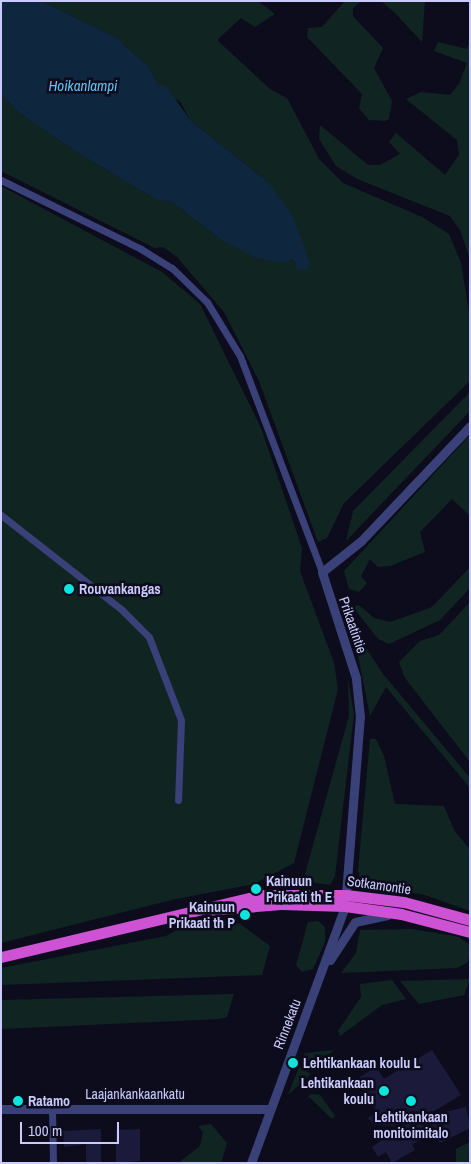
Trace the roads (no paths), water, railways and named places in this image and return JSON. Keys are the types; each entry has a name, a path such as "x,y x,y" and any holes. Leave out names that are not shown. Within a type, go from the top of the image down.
{"highway":[{"name":"Sotkamontie","path":"1,957 262,895 404,902 470,920"},
{"name":"Sotkamontie","path":"345,900 470,932"}],"street":[{"path":"1,180 154,257 194,286 207,302 240,356 322,572 361,540 470,426"},
{"path":"1,515 122,610 149,637 181,720 178,800"},
{"name":"Prikaatintie","path":"322,572 356,678 360,717 345,900"},
{"name":"Rinnekatu","path":"251,1163 268,1109 326,964 345,900"},
{"path":"326,964 356,922 395,913"},
{"name":"Laajankankaankatu","path":"1,1109 268,1109"},
{"path":"52,1109 53,1163"}],"water":[{"name":"Hoikanlampi","path":"1,1 41,1 114,36 149,67 158,84 167,87 190,120 269,183 293,216 310,264 306,270 296,269 296,263 291,259 284,263 256,258 220,239 172,202 157,200 80,154 19,113 1,94"}],"place":[{"name":"Rouvankangas","path":"69,589"},
{"name":"Kainuun Prikaati th E","path":"256,889"},
{"name":"Kainuun Prikaati th P","path":"245,915"},
{"name":"Lehtikankaan koulu L","path":"293,1063"},
{"name":"Lehtikankaan koulu","path":"384,1091"},
{"name":"Ratamo","path":"18,1101"},
{"name":"Lehtikankaan monitoimitalo","path":"411,1101"}]}
